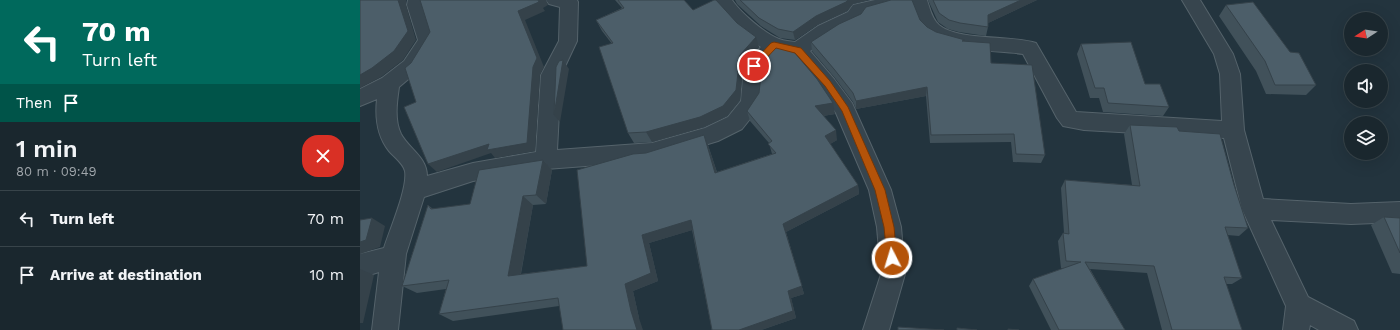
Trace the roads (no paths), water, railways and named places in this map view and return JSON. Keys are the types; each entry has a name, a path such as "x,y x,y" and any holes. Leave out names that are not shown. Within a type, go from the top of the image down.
{"street":[{"path":"360,98 389,83 411,66 428,41 416,5 417,0"},
{"path":"723,0 730,11 761,38 774,45 798,50 828,84 845,109 880,190 889,227 893,274 876,330"},
{"path":"798,50 822,32 840,22 855,17 857,5 903,0"},
{"path":"918,0 923,16 933,31 951,39 1013,44 1029,48 1064,112 1070,120 1233,130"},
{"path":"1191,0 1223,54 1230,74 1233,130 1254,209 1297,318 1346,330"},
{"path":"546,160 551,75 568,41 566,1"},
{"path":"413,190 473,172 546,160 652,152 716,132 735,122 751,103 754,66 774,45"},
{"path":"386,330 394,256 413,190 416,172 413,162 395,143 388,125 386,104 389,83"},
{"path":"1254,209 1351,214 1400,212"},
{"path":"360,266 394,256"}]}
